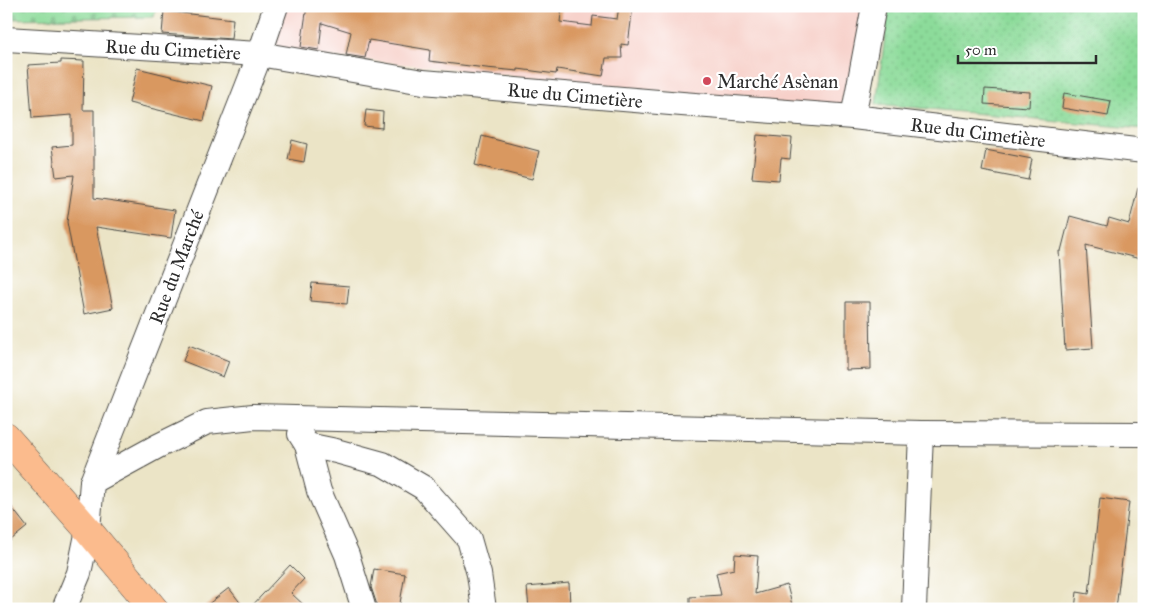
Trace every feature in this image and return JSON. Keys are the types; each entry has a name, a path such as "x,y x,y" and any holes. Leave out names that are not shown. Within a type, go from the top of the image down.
{"main road":[{"path":"6,437 154,609"}],"street":[{"name":"Rue du Marché","path":"64,609 79,573 88,530 92,482 276,6"},
{"path":"853,117 874,6"},
{"name":"Rue du Cimetière","path":"6,39 259,54 423,82 672,104 853,117 1144,150"},
{"path":"92,482 207,422 253,417 920,433 1144,434"},
{"path":"290,417 307,445 319,491 347,555 363,609"},
{"path":"914,609 920,433"},
{"path":"307,445 383,464 424,488 469,539 479,574 484,609"}],"shaded area":[{"name":"Marché Asènan","path":"284,6 865,6 851,111 268,50"}],"green space":[{"path":"6,6 157,6 154,17 6,19"},
{"path":"889,6 1144,6 1144,129 876,104"}],"building":[{"path":"307,6 391,6 415,9 415,6 562,6 560,22 592,26 593,16 617,19 619,6 633,6 628,45 621,44 622,58 606,58 603,76 557,69 556,74 429,61 430,50 369,40 365,58 346,55 351,32 322,23 319,50 301,47"},
{"path":"164,11 233,19 231,39 162,34"},
{"path":"61,60 84,61 83,110 94,110 94,198 175,210 171,238 96,227 113,308 84,314 67,222 74,175 56,177 52,147 72,145 72,115 32,118 28,65 61,63"},
{"path":"137,68 212,86 204,121 129,103"},
{"path":"985,89 1030,92 1029,107 984,104"},
{"path":"1064,93 1111,101 1108,116 1062,108"},
{"path":"366,110 383,112 382,128 364,126"},
{"path":"757,135 792,138 790,159 781,158 779,180 752,178"},
{"path":"482,136 539,151 532,179 475,165"},
{"path":"292,140 307,144 304,162 288,159"},
{"path":"986,150 1032,159 1028,180 982,171"},
{"path":"1138,188 1144,188 1144,260 1086,245 1093,348 1065,350 1059,251 1061,251 1070,216 1107,226 1109,218 1129,224"},
{"path":"312,283 349,286 347,304 310,301"},
{"path":"846,302 870,302 871,369 846,370"},
{"path":"189,345 229,361 223,377 183,361"},
{"path":"1100,498 1129,502 1116,609 1075,609 1077,592 1089,594"},
{"path":"6,500 27,527 6,544"},
{"path":"735,554 758,556 755,594 787,585 793,609 690,609 690,597 721,595 716,573 734,569"},
{"path":"290,565 304,579 291,593 308,609 249,609"},
{"path":"374,569 405,574 399,609 377,609 371,587"},
{"path":"569,583 570,607 529,609 527,587"},
{"path":"229,588 245,609 202,609"}],"place":[{"name":"Marché Asènan","path":"707,81"}]}
